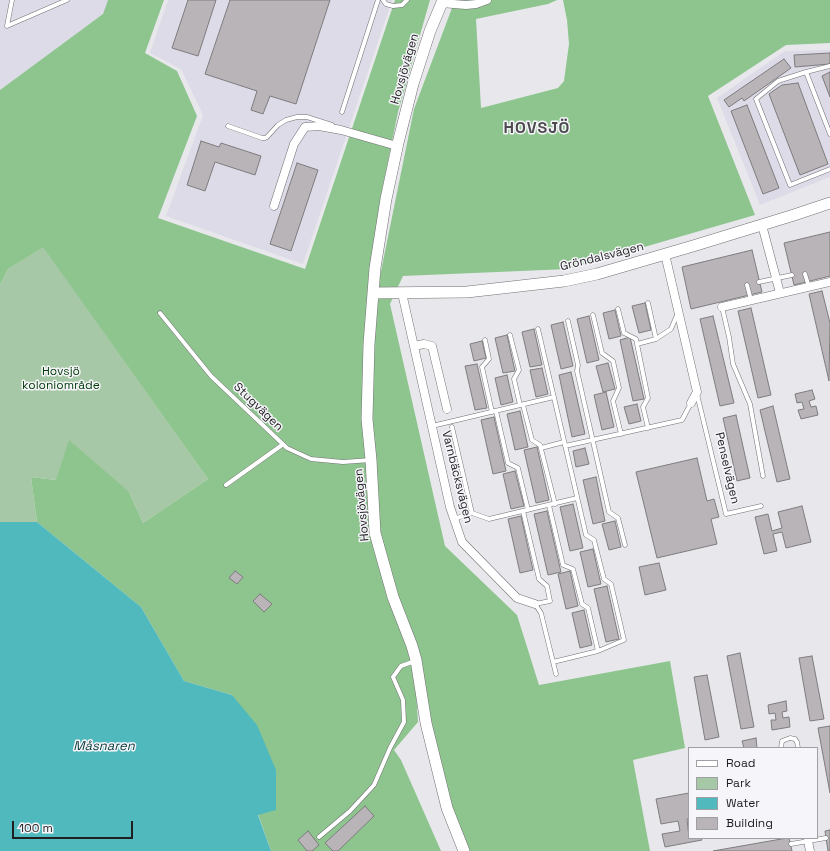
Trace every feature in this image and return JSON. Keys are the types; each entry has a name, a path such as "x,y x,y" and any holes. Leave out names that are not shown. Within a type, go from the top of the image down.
{"street":[{"path":"442,1 466,5 476,4 487,0"},
{"name":"Hovsjövägen","path":"442,1 430,31 413,84 397,146 386,199 375,268 369,344 367,419 375,533 393,597 416,660 426,722 447,808 464,851"},
{"path":"274,206 294,144 305,127 319,126 341,130 397,146"},
{"name":"Gröndalsvägen","path":"373,293 467,292 532,285 597,274 762,225 830,203"},
{"path":"762,225 780,293"},
{"name":"Penselvägen","path":"665,254 697,392"},
{"path":"722,307 830,282"},
{"name":"Varnbäcksvägen","path":"402,293 450,507 462,542 517,598 536,604"},
{"path":"414,346 424,344 432,346 447,409"},
{"path":"691,403 697,392"},
{"path":"808,840 810,851"}],"lane":[{"path":"12,0 7,26 67,0"},
{"path":"342,112 378,0"},
{"path":"383,0 386,4 394,6 402,5 407,0"},
{"path":"830,66 778,81 756,99 790,185 830,169"},
{"path":"806,72 830,134"},
{"path":"228,126 262,138 267,138 274,129 286,120 297,117 307,117 327,123 341,130"},
{"path":"805,274 809,287"},
{"path":"759,282 792,275"},
{"path":"747,285 751,300"},
{"path":"648,303 656,340"},
{"path":"722,307 733,364 750,404 763,476"},
{"path":"618,309 624,333 636,339 648,398 643,407 648,428"},
{"name":"Stugvägen","path":"160,313 211,376 282,445 311,459 342,462 371,460"},
{"path":"637,344 656,340 671,329 678,313"},
{"path":"593,315 602,353 613,361 618,381 619,388 613,401 621,434"},
{"path":"568,321 578,365 577,371 609,512 618,518 625,545"},
{"path":"538,329 586,535 594,540 604,579 611,584 624,640 598,651 553,662"},
{"path":"510,335 519,370 514,378 532,440 540,445 541,448 555,504"},
{"path":"485,340 490,359 482,366 508,464 518,468 528,510"},
{"name":"Penselvägen","path":"697,392 726,514 761,506"},
{"path":"432,426 554,398"},
{"path":"541,448 592,440 682,420 691,403"},
{"path":"452,428 472,513"},
{"path":"226,485 282,445"},
{"path":"454,519 472,513 489,519 577,498"},
{"path":"549,505 563,565 573,569 582,604 588,608 598,651"},
{"path":"523,511 539,579 547,586 550,601 536,604 541,613 556,674"},
{"path":"319,836 350,811 374,785 390,748 404,722 403,700 393,677 401,666 416,660"},
{"path":"781,747 782,741 790,738 795,739 798,747"},
{"path":"818,839 826,838"},
{"path":"791,844 808,840"}],"shaded area":[{"path":"0,0 108,0 103,14 0,90"},
{"path":"168,0 392,0 303,264 166,216 203,115 181,69 150,53"},
{"path":"830,50 830,177 760,205 717,98 785,51"}],"green space":[{"path":"108,0 164,0 145,53 177,71 197,116 158,218 305,269 395,0 430,0 398,112 381,196 370,275 371,526 414,661 418,722 394,750 401,760 441,851 271,851 258,814 232,695 184,681 141,607 37,522 31,477 56,480 69,440 129,492 143,523 208,479 43,247 8,269 0,285 0,90 103,14"},
{"path":"455,0 557,0 548,4 476,19 481,108 558,88 564,81 569,44 567,20 563,0 830,0 830,43 786,45 708,96 755,215 568,269 403,276 390,304 445,546 517,615 539,685 670,661 685,748 633,760 650,851 465,851 450,807 377,528 371,418 373,343 380,276 414,109"},
{"name":"Hovsjö koloniområde","path":"43,246 208,479 143,523 129,492 31,477 37,522 0,522 0,285 8,269"}],"water":[{"name":"Måsnaren","path":"0,522 37,522 141,607 184,681 232,695 257,725 276,770 276,810 258,815 271,851 0,851"}],"building":[{"path":"188,0 216,0 198,56 172,48"},
{"path":"230,0 330,0 296,104 270,96 263,114 251,110 257,91 205,74"},
{"path":"830,53 830,64 795,67 794,55"},
{"path":"784,59 791,68 744,101 742,98 729,107 724,100"},
{"path":"830,72 830,97 822,76"},
{"path":"798,83 828,164 800,175 769,94 782,85"},
{"path":"747,105 779,188 763,194 731,111"},
{"path":"201,141 219,147 221,143 261,156 255,175 215,162 205,191 187,185"},
{"path":"297,163 318,170 291,251 270,244"},
{"path":"830,232 830,276 794,285 784,243"},
{"path":"752,250 762,292 691,309 682,267"},
{"path":"822,291 830,323 829,381 809,294"},
{"path":"645,303 651,330 639,333 632,306"},
{"path":"751,308 771,395 758,398 738,311"},
{"path":"615,310 621,336 609,339 603,313"},
{"path":"589,316 599,360 587,363 577,319"},
{"path":"713,316 734,403 720,406 700,319"},
{"path":"563,322 573,366 561,369 551,325"},
{"path":"534,329 542,365 530,367 522,332"},
{"path":"507,335 515,371 503,373 495,338"},
{"path":"630,337 644,399 633,401 620,340"},
{"path":"482,341 486,358 474,361 470,344"},
{"path":"608,363 615,389 603,392 596,366"},
{"path":"477,364 487,408 475,410 465,366"},
{"path":"542,368 548,394 536,397 530,370"},
{"path":"571,372 585,434 572,437 559,375"},
{"path":"507,375 513,402 501,405 495,378"},
{"path":"812,390 815,399 809,401 811,407 816,406 818,415 801,419 798,410 804,409 802,402 797,403 795,394"},
{"path":"606,392 614,427 602,430 594,395"},
{"path":"637,404 641,421 629,424 624,407"},
{"path":"773,406 790,479 777,482 760,410"},
{"path":"520,411 528,447 515,450 507,414"},
{"path":"736,415 750,478 737,481 723,418"},
{"path":"494,417 506,471 493,474 481,420"},
{"path":"537,447 549,500 536,503 524,450"},
{"path":"585,448 589,464 576,467 573,451"},
{"path":"697,458 707,501 714,499 719,517 711,519 717,544 657,558 636,472"},
{"path":"515,471 524,506 511,509 503,474"},
{"path":"596,477 605,521 593,524 583,480"},
{"path":"573,504 583,548 570,551 560,507"},
{"path":"802,506 811,542 786,548 782,532 773,534 777,551 764,554 755,517 768,514 772,531 782,528 778,512"},
{"path":"547,511 561,572 548,575 534,514"},
{"path":"521,516 533,570 520,573 508,519"},
{"path":"615,521 621,547 609,550 602,524"},
{"path":"593,549 601,584 588,587 580,552"},
{"path":"659,563 666,590 645,595 639,567"},
{"path":"235,571 243,577 237,584 229,578"},
{"path":"570,571 578,606 566,609 558,574"},
{"path":"607,586 619,639 606,642 594,589"},
{"path":"260,594 272,604 264,612 253,601"},
{"path":"584,610 592,645 580,648 572,613"},
{"path":"740,653 754,727 741,729 727,656"},
{"path":"812,656 824,719 810,721 799,658"},
{"path":"707,675 719,737 705,740 694,677"},
{"path":"786,701 787,711 782,712 783,718 789,717 790,727 772,730 771,720 776,720 775,713 769,714 768,705"},
{"path":"830,726 830,793 818,728"},
{"path":"756,738 757,747 744,747 742,741"},
{"path":"688,793 688,839 702,840 665,847 662,834 680,831 678,821 661,824 656,799"},
{"path":"365,806 374,816 338,851 333,851 325,843"},
{"path":"830,830 830,851 828,851 825,831"},
{"path":"308,831 319,845 312,851 307,851 298,840"},
{"path":"781,839 789,839 792,851 713,851"}],"district":[{"name":"HOVSJÖ","path":"537,129"}]}
